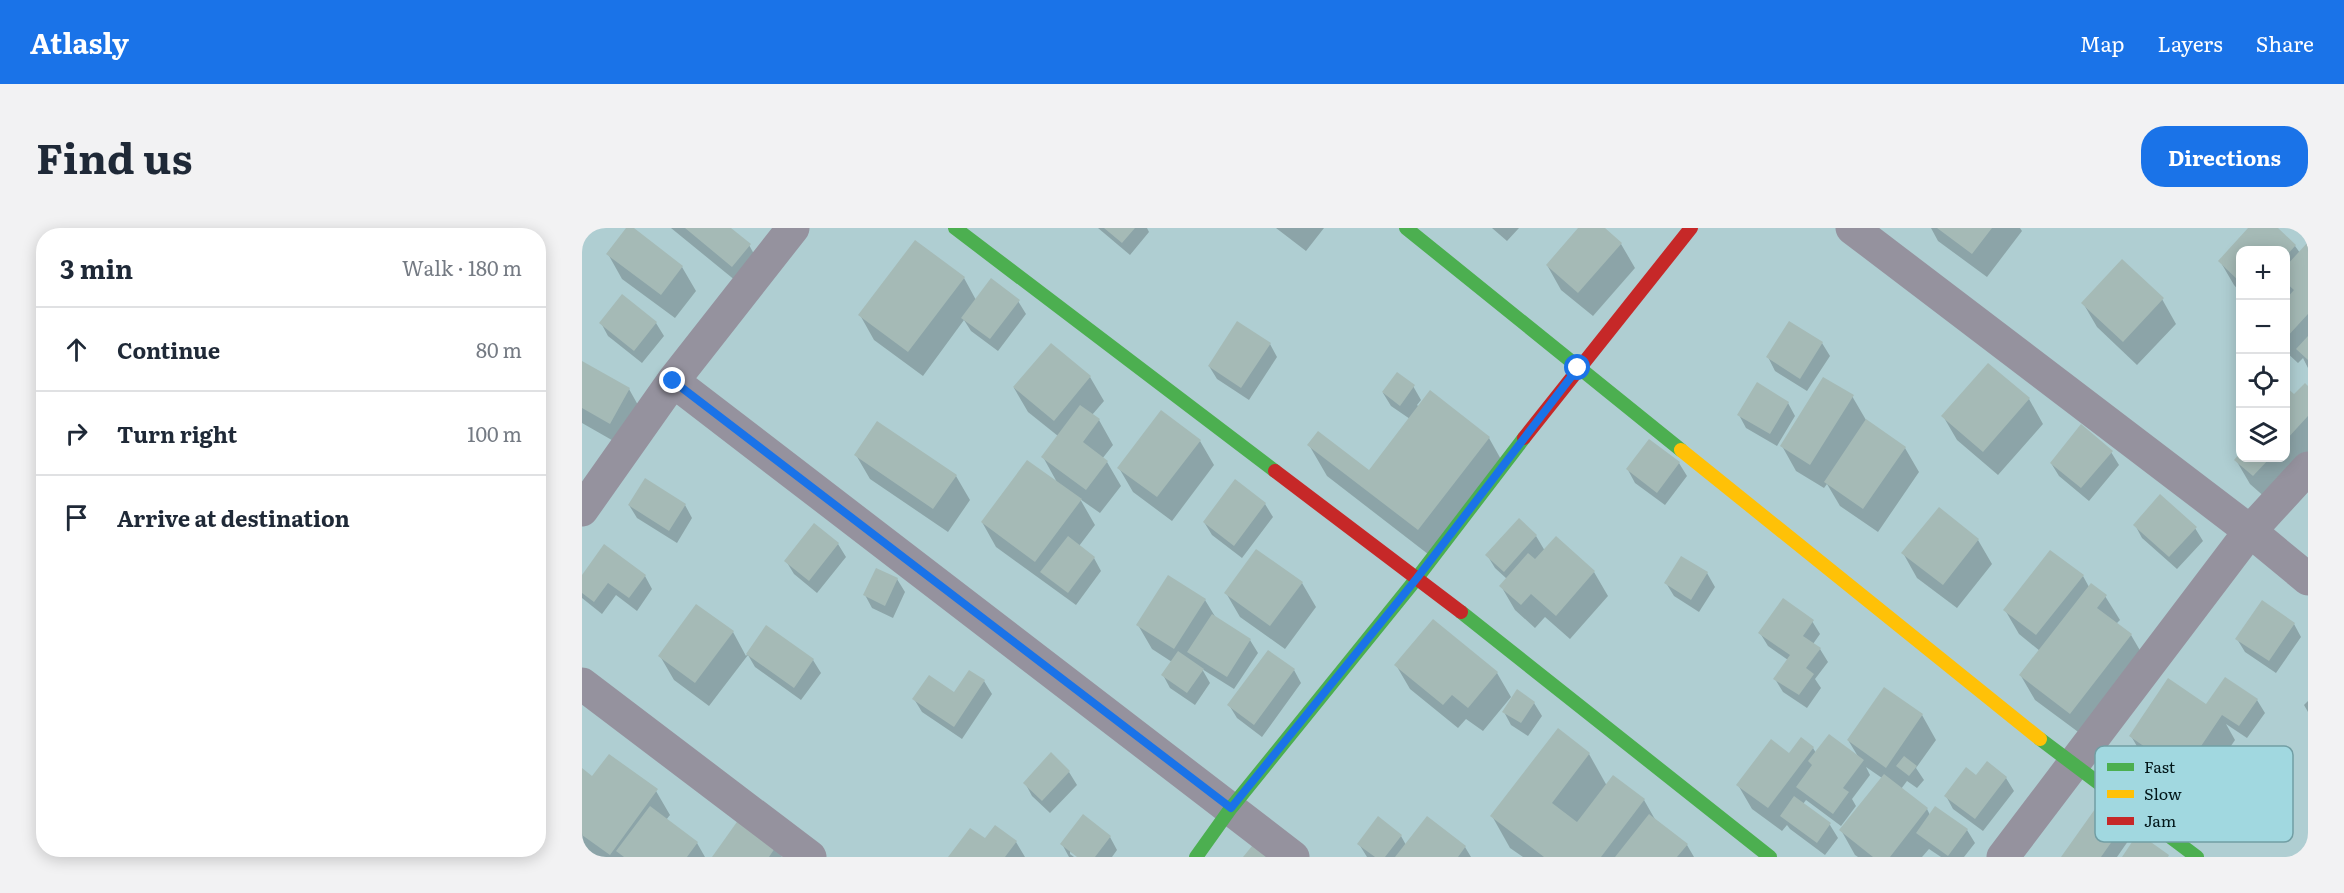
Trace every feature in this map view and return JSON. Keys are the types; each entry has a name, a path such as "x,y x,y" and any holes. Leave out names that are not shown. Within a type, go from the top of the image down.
{"street":[{"path":"582,510 673,381 793,228"},
{"path":"956,228 1417,578 1770,857"},
{"path":"1406,228 2095,782"},
{"path":"1196,857 1231,808 1417,578 1578,368 1691,228"},
{"path":"1852,228 2250,531 2308,579"},
{"path":"673,381 1293,857"},
{"path":"2003,857 2250,531 2308,468"},
{"path":"582,684 810,857"},
{"path":"2177,842 2197,857"}],"building":[{"path":"626,228 634,228 683,266 661,295 606,254"},
{"path":"685,228 731,228 751,244 732,267"},
{"path":"1104,228 1135,228 1122,243"},
{"path":"1578,228 1605,228 1622,243 1578,293 1546,265"},
{"path":"1937,228 1992,228 1972,254"},
{"path":"2248,228 2278,228 2296,245 2290,252 2290,246 2236,246 2236,278 2218,261"},
{"path":"915,240 965,277 908,352 858,315"},
{"path":"2308,242 2308,314 2290,334 2290,294 2294,290 2290,286 2290,262"},
{"path":"2122,259 2164,298 2123,342 2081,303"},
{"path":"991,278 1020,300 990,339 961,318"},
{"path":"622,294 657,322 634,351 599,323"},
{"path":"1237,321 1271,343 1241,388 1208,366"},
{"path":"1789,321 1823,342 1800,379 1766,357"},
{"path":"2308,336 2308,360 2296,349"},
{"path":"1051,343 1091,376 1054,421 1013,387"},
{"path":"582,361 630,388 610,424 582,408"},
{"path":"1988,363 2030,398 1983,452 1941,416"},
{"path":"1397,372 1415,385 1400,406 1382,392"},
{"path":"1823,377 1854,395 1810,465 1780,446"},
{"path":"1757,382 1789,402 1770,434 1737,415"},
{"path":"2305,383 2308,386 2308,416 2290,436 2290,390 2294,394"},
{"path":"1430,390 1490,437 1418,530 1307,445 1318,431 1369,470"},
{"path":"1080,405 1100,419 1083,442 1108,461 1086,490 1041,457"},
{"path":"1161,410 1201,440 1157,497 1117,468"},
{"path":"1866,419 1906,447 1863,509 1824,482"},
{"path":"877,421 957,475 933,509 854,455"},
{"path":"2081,424 2113,451 2081,488 2050,463"},
{"path":"1649,439 1680,462 1657,493 1626,469"},
{"path":"1027,460 1082,499 1035,562 981,522"},
{"path":"2236,462 2266,462 2253,476"},
{"path":"645,478 686,504 669,531 628,505"},
{"path":"1235,479 1266,503 1234,546 1203,522"},
{"path":"2160,494 2197,527 2169,557 2133,525"},
{"path":"1939,507 1979,539 1943,585 1901,553"},
{"path":"1519,518 1537,535 1504,572 1485,555"},
{"path":"814,523 839,543 809,581 784,561"},
{"path":"1068,536 1095,557 1068,593 1040,572"},
{"path":"1556,536 1595,571 1556,616 1531,594 1521,605 1499,586 1528,553 1535,559"},
{"path":"604,544 646,575 629,598 608,583 594,602 582,593 582,575"},
{"path":"1256,549 1303,582 1270,626 1224,593"},
{"path":"2050,550 2084,575 2036,635 2003,610"},
{"path":"1681,556 1708,572 1691,600 1664,583"},
{"path":"876,568 898,578 885,606 863,595"},
{"path":"1168,575 1206,599 1174,649 1136,625"},
{"path":"2091,583 2107,595 2097,608 2132,634 2070,714 2019,675"},
{"path":"1783,598 1814,620 1803,636 1821,648 1806,668 1814,674 1799,695 1773,679 1790,655 1758,633"},
{"path":"2262,600 2295,623 2269,661 2235,639"},
{"path":"696,604 734,631 695,683 658,656"},
{"path":"1212,614 1251,639 1227,677 1187,652"},
{"path":"1433,619 1498,672 1468,708 1452,695 1443,705 1394,665"},
{"path":"766,625 814,659 794,688 746,654"},
{"path":"1268,650 1295,669 1254,725 1227,705"},
{"path":"1178,651 1204,669 1187,693 1161,675"},
{"path":"969,670 985,680 954,727 912,699 929,675 954,692"},
{"path":"2225,677 2258,699 2239,726 2222,715 2201,746 2144,746 2129,736 2168,678 2206,704"},
{"path":"1884,687 1923,714 1886,768 1847,740"},
{"path":"1517,689 1535,702 1521,723 1502,712"},
{"path":"1558,728 1590,753 1552,803 1577,822 1613,775 1645,799 1601,857 1544,857 1490,816"},
{"path":"1829,734 1864,760 1843,788 1849,792 1833,814 1796,787 1812,765 1808,761"},
{"path":"1801,737 1814,747 1768,808 1736,785 1771,739 1789,753"},
{"path":"1051,752 1070,771 1042,801 1023,783"},
{"path":"609,754 658,789 610,855 582,835 582,768 592,776"},
{"path":"1904,756 1917,766 1909,776 1896,766"},
{"path":"1987,761 2007,777 1975,819 1944,796 1966,767 1976,775"},
{"path":"1884,774 1928,808 1890,857 1873,857 1839,830"},
{"path":"1794,796 1831,823 1817,843 1780,816"},
{"path":"650,806 698,842 687,857 624,857 616,851"},
{"path":"1935,806 1968,829 1948,856 1916,833"},
{"path":"2095,809 2095,842 2112,842 2101,857 2061,857"},
{"path":"1083,814 1111,836 1095,857 1077,857 1060,844"},
{"path":"1649,814 1688,844 1677,857 1615,857"},
{"path":"1378,816 1402,835 1385,857 1375,857 1357,844"},
{"path":"1427,816 1466,846 1458,857 1395,857"},
{"path":"739,819 777,845 769,857 712,857"},
{"path":"995,825 1017,841 1005,857 948,857 970,828 985,838"},
{"path":"1257,840 1278,857 1243,857"},
{"path":"2132,842 2151,842 2169,855 2168,857 2122,857"}],"traffic: fast":[{"path":"955,228 1275,471"},
{"path":"1406,228 1681,450"},
{"path":"1196,857 1231,808 1417,578 1524,438"},
{"path":"1461,612 1770,857"},
{"path":"2040,739 2095,780"},
{"path":"2177,842 2197,857"}],"traffic: slow":[{"path":"1681,450 2040,739"}],"traffic: jam":[{"path":"1524,438 1691,228"},
{"path":"1275,471 1461,612"}],"route":[{"path":"673,381 1231,808 1417,578 1578,368"}]}
